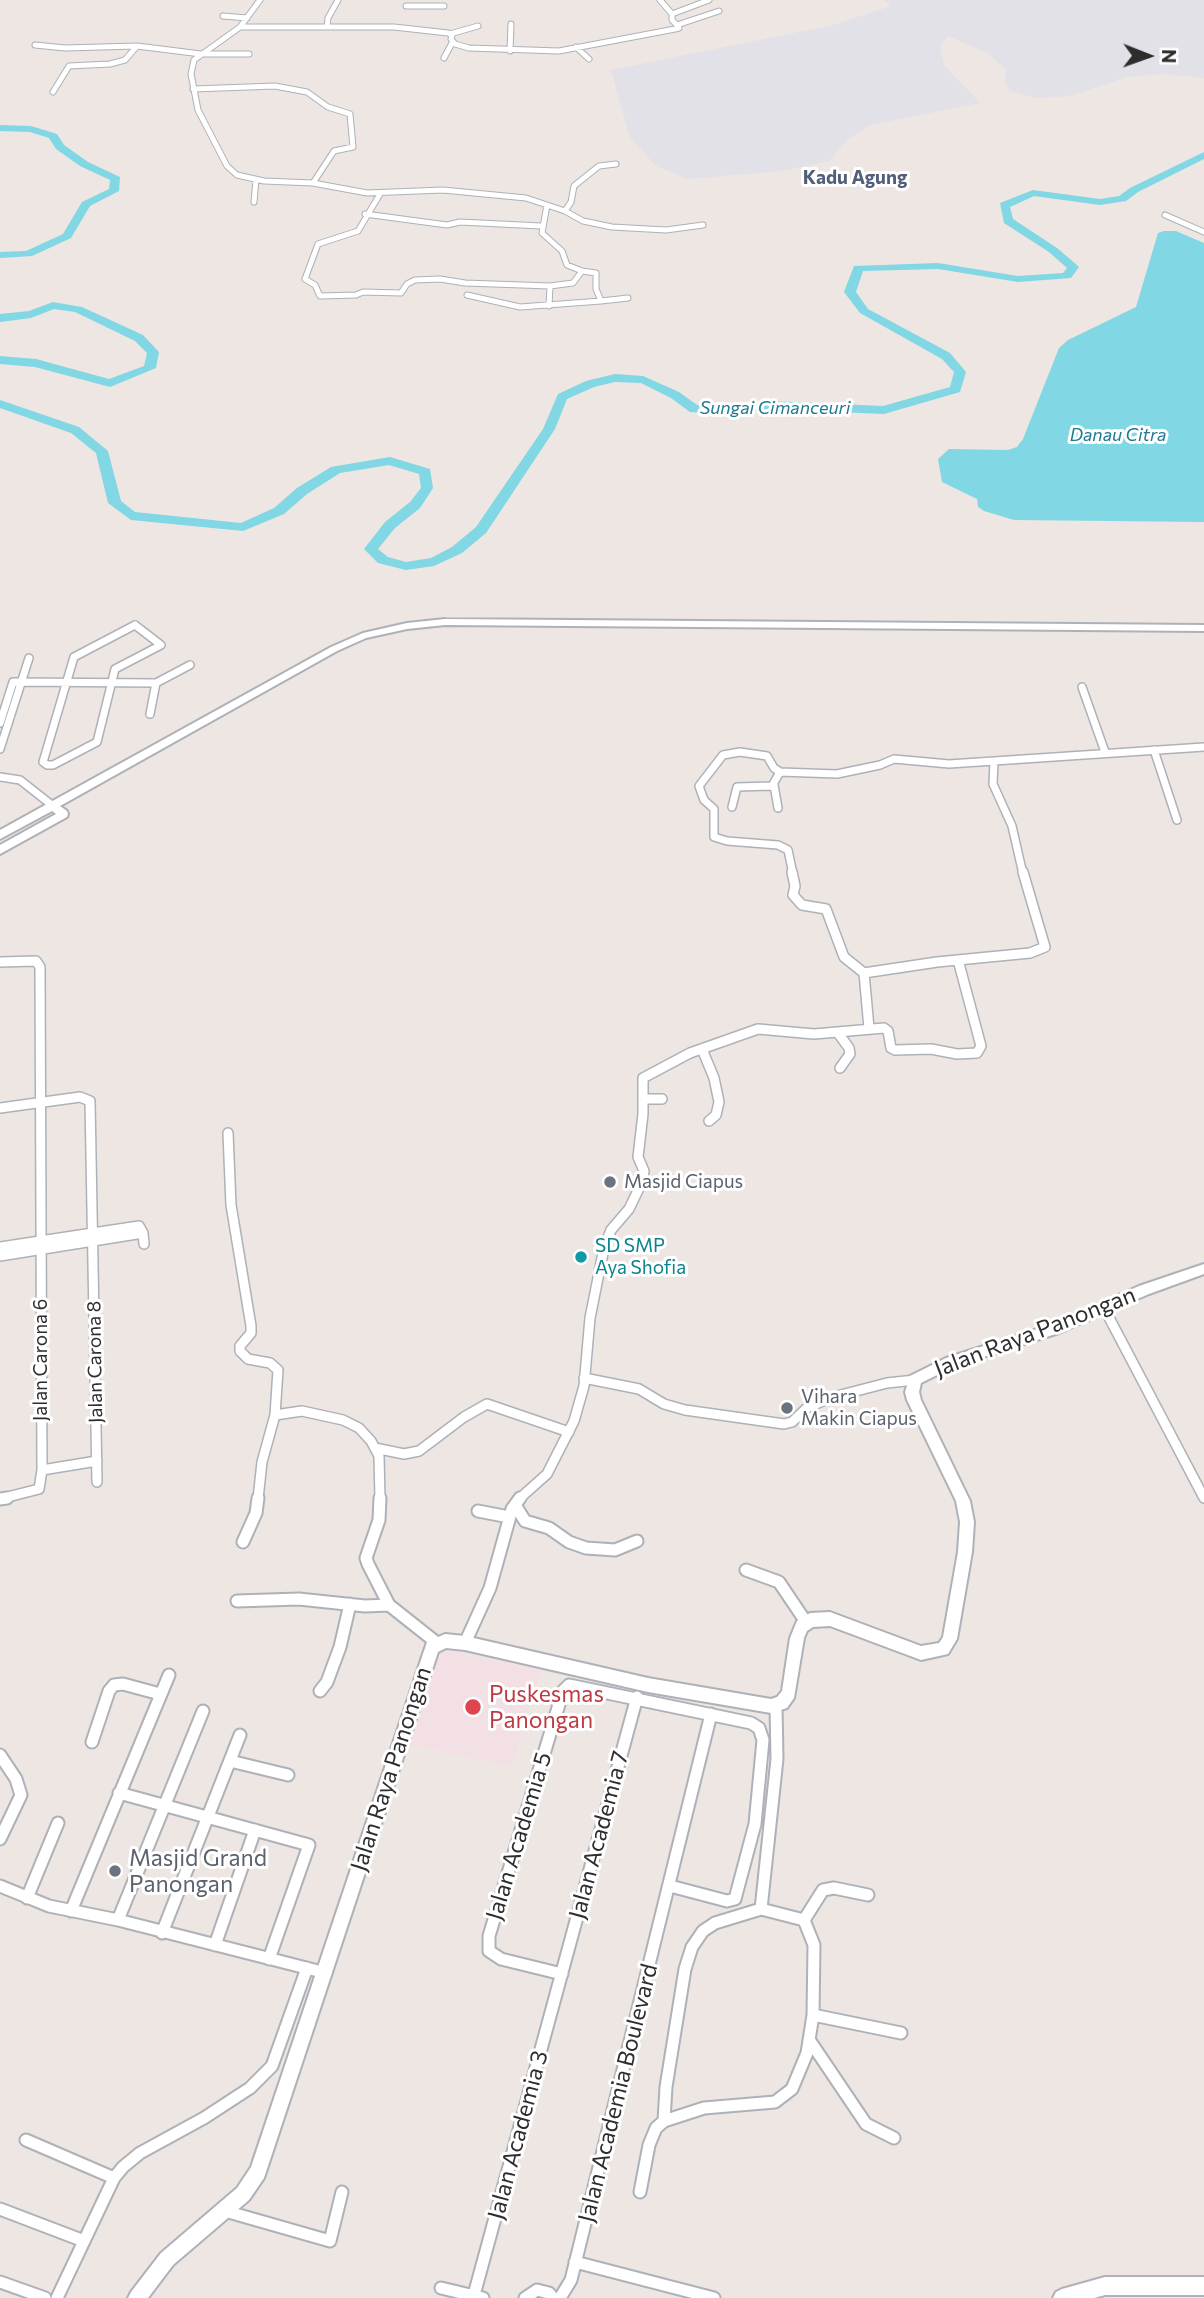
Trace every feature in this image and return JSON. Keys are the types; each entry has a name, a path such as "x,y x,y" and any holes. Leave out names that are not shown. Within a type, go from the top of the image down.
{"street":[{"path":"260,0 240,27 201,54 192,64 193,89 198,110 227,166 237,175 257,180 313,183 380,194 443,190 526,198 565,211 583,221 612,227 666,230 704,225"},
{"path":"327,27 328,18 338,0"},
{"path":"660,0 677,25"},
{"path":"672,14 709,0"},
{"path":"405,6 444,6"},
{"path":"677,25 719,11"},
{"path":"223,16 247,18"},
{"path":"510,24 510,51"},
{"path":"452,43 469,48 559,51 679,28 677,25"},
{"path":"240,27 394,27 450,34 478,26"},
{"path":"444,58 452,43 450,34"},
{"path":"35,45 65,48 137,46 201,54 248,54"},
{"path":"53,92 69,66 110,64 125,60 137,46"},
{"path":"576,47 589,59"},
{"path":"193,89 275,86 307,92 328,107 350,114 353,147 334,151 313,183"},
{"path":"565,211 571,202 574,186 599,166 615,164"},
{"path":"254,202 257,180"},
{"path":"380,194 365,214 359,230 318,244 305,279 316,285 320,296 356,295 362,292 401,293 407,284 415,280 440,279 464,283 550,286 573,283 582,271"},
{"path":"547,205 541,226 542,233 562,251 567,265 582,271 596,272 596,289 601,300"},
{"path":"365,214 447,225 460,222 541,226"},
{"path":"1165,215 1204,232"},
{"path":"549,306 550,286"},
{"path":"467,295 516,307 628,298"},
{"path":"0,835 334,649 363,636 407,626 459,622 1204,628"},
{"path":"135,625 161,645 115,669 97,742 53,765 47,765 43,762 67,682 74,657 135,625"},
{"path":"0,750 29,658"},
{"path":"0,723 13,682 156,683 190,665"},
{"path":"150,714 156,683"},
{"path":"1082,687 1105,752"},
{"path":"869,1028 864,973 844,957 826,909 802,905 793,895 794,886 785,847 715,837 714,808 704,800 699,786 718,760 730,753 764,754 780,772 842,773 880,765 894,759 931,764 1204,747"},
{"path":"1154,750 1177,820"},
{"path":"864,973 1043,950 1045,945 1026,887 1012,826 993,784 994,761"},
{"path":"732,807 737,787 765,788 774,785 780,772"},
{"path":"0,777 20,780 63,814 0,850"},
{"path":"774,785 778,808"},
{"path":"465,1643 490,1588 509,1517 515,1505 547,1474 569,1432 584,1378 590,1318 604,1248 611,1230 629,1209 642,1182 644,1171 638,1157 643,1078 681,1057 758,1029 800,1034 838,1033 869,1028 887,1030 891,1048 895,1050 931,1049 969,1054 979,1052 981,1046 958,960"},
{"name":"Jalan Carona 6","path":"0,962 36,961 39,964 42,1470"},
{"path":"838,1033 849,1048 850,1054 839,1068"},
{"path":"702,1049 714,1078 719,1102 716,1115 709,1121"},
{"path":"0,1108 80,1097 90,1101"},
{"path":"643,1099 662,1099"},
{"name":"Jalan Carona 8","path":"90,1101 97,1482"},
{"path":"228,1133 231,1205 251,1326 249,1335 239,1348 246,1358 270,1363 278,1370 275,1415 262,1462 256,1513 243,1542"},
{"path":"0,1256 41,1245 92,1237 143,1233 144,1244"},
{"path":"0,1247 41,1245"},
{"name":"Jalan Raya Panongan","path":"806,1622 830,1619 921,1653 943,1649 950,1639 965,1552 965,1511 946,1463 914,1400 912,1385 915,1380 951,1362 1054,1329 1144,1290 1204,1269"},
{"path":"1104,1308 1204,1498"},
{"path":"584,1378 639,1389 664,1404 685,1410 784,1424 792,1422 808,1407 833,1397 887,1383 915,1380"},
{"path":"375,1448 404,1454 419,1451 471,1412 487,1404 569,1432"},
{"path":"275,1415 302,1411 343,1420 365,1433 375,1448 381,1467 379,1520 366,1558 371,1573 389,1605 437,1643"},
{"path":"0,1499 39,1489 42,1470 97,1461"},
{"path":"515,1505 525,1521 549,1528 569,1542 586,1548 615,1550 637,1541"},
{"path":"478,1511 509,1517"},
{"path":"746,1570 779,1582 806,1622 797,1638 789,1693 786,1699 776,1706 777,1759 761,1909"},
{"path":"237,1601 276,1598 365,1606 389,1605"},
{"path":"320,1691 327,1682 340,1647 350,1604"},
{"name":"Jalan Raya Panongan","path":"137,2298 167,2259 243,2194 258,2172 326,1973 427,1654 437,1643 465,1643 673,1690 745,1704 776,1706"},
{"path":"71,1911 169,1675"},
{"path":"92,1742 109,1691 114,1685 123,1684 160,1694"},
{"name":"Jalan Academia 5","path":"562,1974 501,1959 489,1951 489,1936 563,1692 569,1685 637,1697"},
{"path":"637,1697 751,1723 759,1728 763,1740 755,1824 736,1899 727,1901 670,1886"},
{"name":"Jalan Academia 7","path":"562,1974 637,1697"},
{"path":"118,1920 203,1712"},
{"name":"Jalan Academia Boulevard","path":"560,2298 570,2280 575,2262 711,1714"},
{"path":"162,1933 240,1735"},
{"path":"0,1755 21,1791 19,1801 0,1839"},
{"path":"230,1761 288,1775"},
{"path":"119,1793 309,1845 269,1958"},
{"path":"27,1898 58,1823"},
{"path":"215,1945 255,1830"},
{"path":"0,1886 27,1898 71,1911 118,1920 326,1973"},
{"path":"804,1920 823,1890 834,1888 867,1895"},
{"path":"664,2121 666,2087 685,1969 692,1947 703,1931 715,1923 761,1909 804,1920"},
{"path":"640,2192 649,2145 656,2128 664,2121 694,2110 781,2099 796,2082 810,2041 813,2015 814,1945 804,1920"},
{"path":"57,2298 114,2178 140,2153 204,2118 263,2077 279,2053 307,1968"},
{"name":"Jalan Academia 3","path":"478,2297 562,1974"},
{"path":"813,2015 901,2033"},
{"path":"810,2041 866,2124 894,2138"},
{"path":"26,2140 114,2178"},
{"path":"224,2210 330,2241 342,2192"},
{"path":"0,2209 84,2241"},
{"path":"575,2262 713,2298"},
{"path":"0,2282 46,2298"},
{"path":"1062,2298 1105,2286 1204,2286"},
{"path":"441,2288 478,2297"},
{"path":"525,2298 537,2290 549,2293 553,2298"}],"shaded area":[{"path":"884,0 1204,0 1204,78 1162,74 1127,77 1070,96 1036,98 1010,91 1005,82 1006,69 987,53 948,36 940,47 944,65 980,103 870,125 847,140 829,161 782,171 688,179 656,166 630,138 611,70 833,25 891,6"},
{"name":"Puskesmas Panongan","path":"443,1650 540,1670 512,1767 406,1744 434,1655"}],"water":[{"name":"Danau Citra","path":"1176,231 1204,243 1204,522 1014,520 984,511 978,507 977,499 942,482 938,459 949,449 1008,450 1017,447 1023,439 1059,348 1068,340 1136,307 1158,233"}],"waterway":[{"name":"Sungai Cimanceuri","path":"0,128 31,129 53,136 60,147 84,164 116,179 114,191 86,204 67,236 28,254 0,255"},
{"name":"Sungai Cimanceuri","path":"0,404 75,430 102,451 115,503 131,516 243,527 279,511 302,491 336,470 390,461 425,472 427,488 415,505 390,525 371,549 383,560 406,566 434,562 457,550 481,530 549,429 562,397 590,384 615,378 643,380 675,395 694,409 719,410 769,405 884,410 956,389 960,372 946,356 864,311 850,292 858,268 938,266 1018,279 1067,276 1073,267 1053,250 1008,221 1004,205 1033,193 1100,202 1122,199 1134,190 1177,171 1204,155"},
{"name":"Sungai Cimanceuri","path":"0,318 31,314 53,305 78,309 139,338 153,352 150,368 110,383 36,363 0,360"}],"place":[{"name":"Masjid Ciapus","path":"610,1182"},
{"name":"SD SMP Aya Shofia","path":"581,1257"},
{"name":"Vihara Makin Ciapus","path":"787,1408"},
{"name":"Puskesmas Panongan","path":"473,1707"},
{"name":"Masjid Grand Panongan","path":"115,1871"}],"district":[{"name":"Kadu Agung","path":"855,178"}]}
